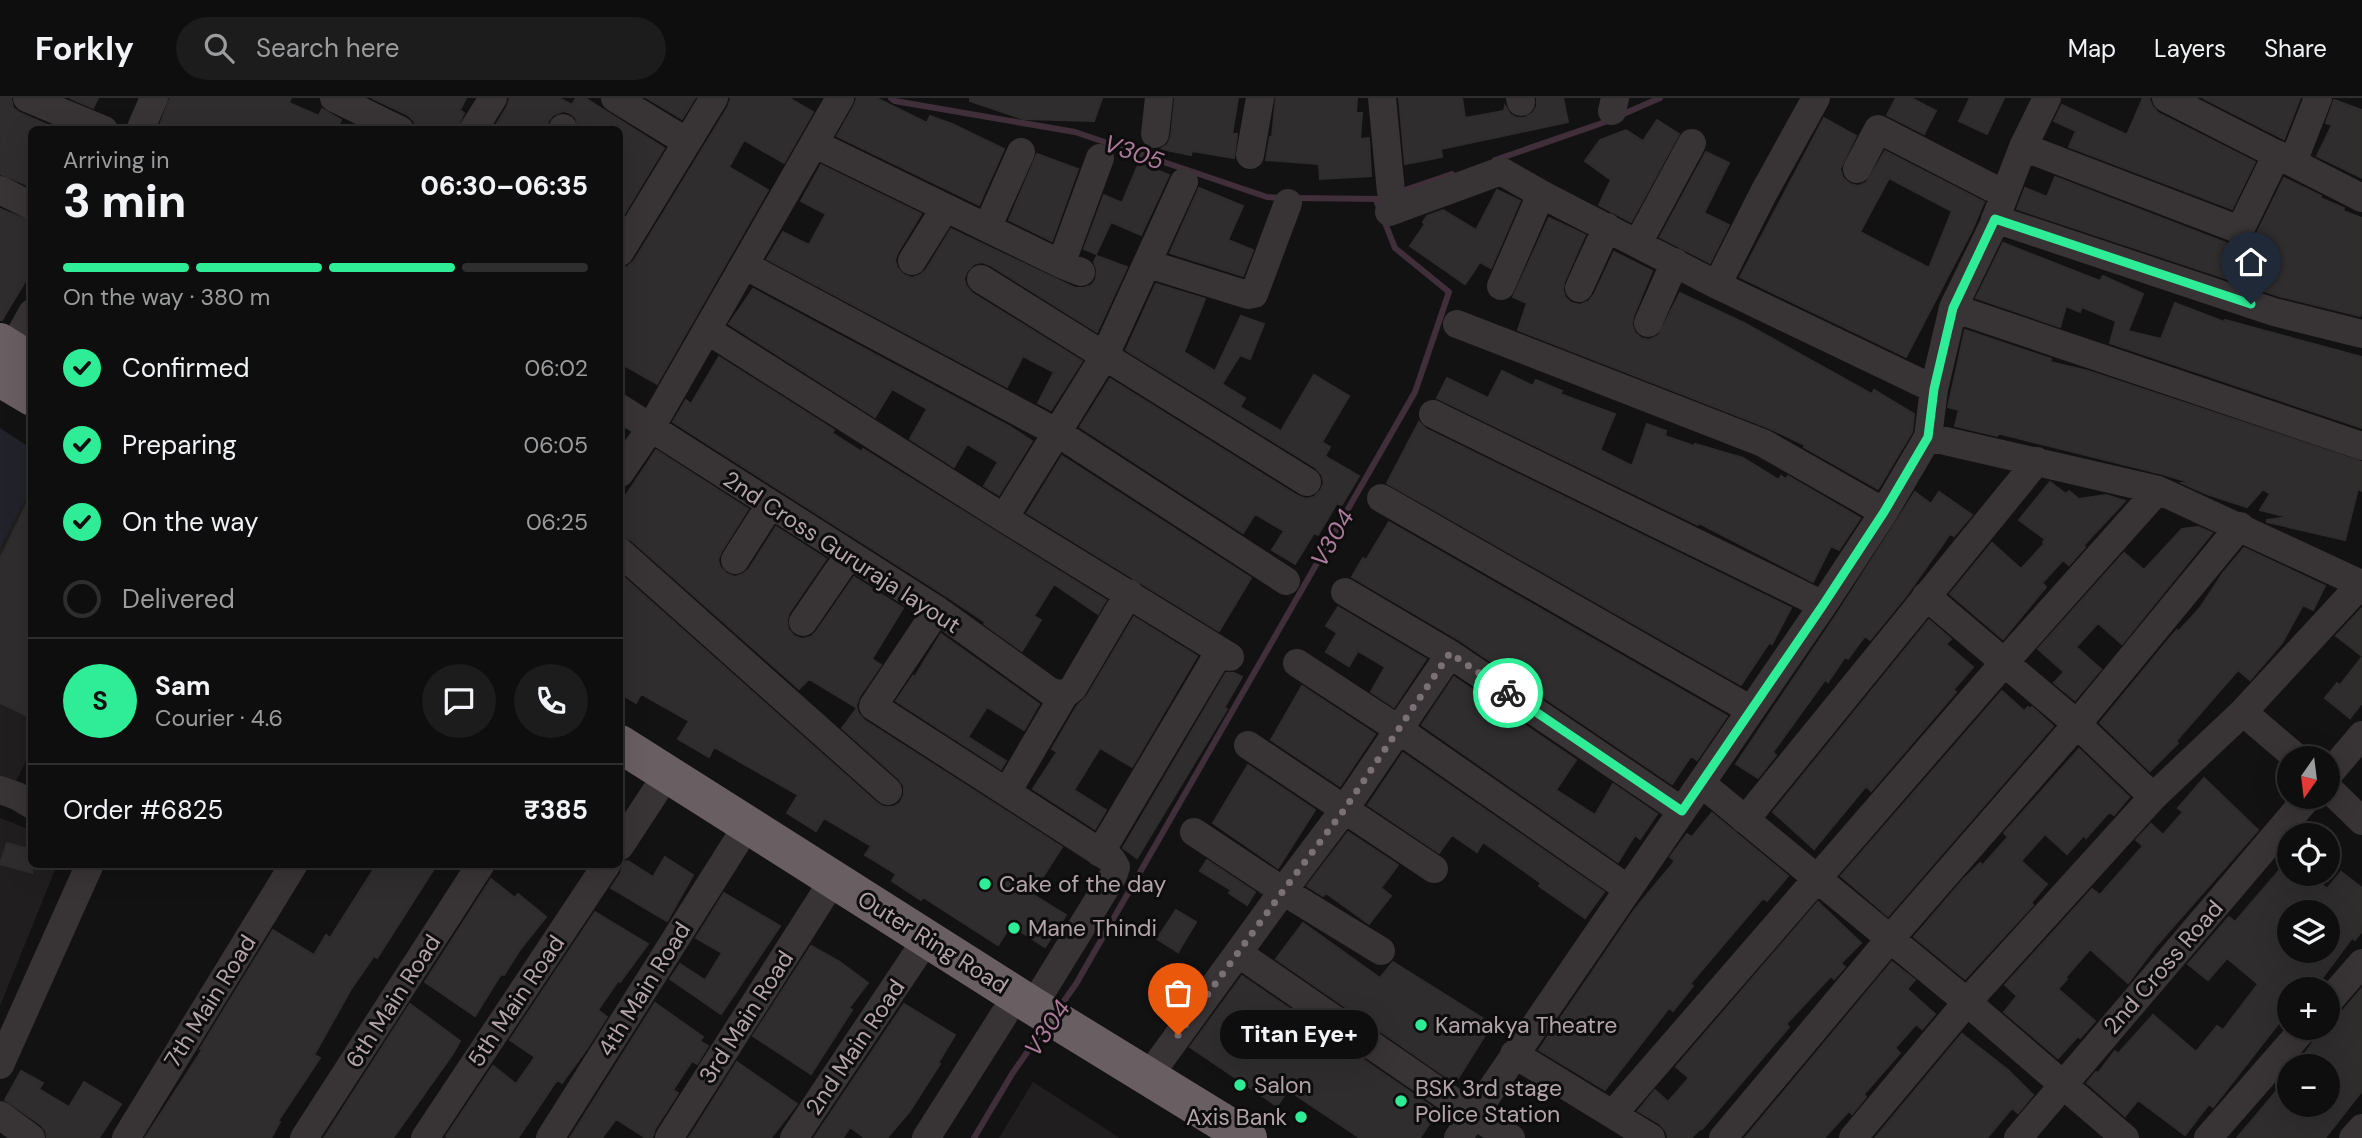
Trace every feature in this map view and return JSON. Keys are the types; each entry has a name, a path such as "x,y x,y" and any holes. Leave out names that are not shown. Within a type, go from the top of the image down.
{"highway":[{"path":"11,358 28,390"},
{"name":"Outer Ring Road","path":"623,746 1025,1015 1219,1134"},
{"name":"Outer Ring Road","path":"623,769 916,955 1025,1015"},
{"name":"Outer Ring Road","path":"1073,1045 1148,1077 1219,1134"}],"street":[{"path":"27,98 94,126"},
{"path":"142,126 154,98"},
{"path":"334,98 392,126"},
{"path":"615,98 687,142"},
{"path":"623,245 715,98"},
{"path":"623,468 650,429 840,98"},
{"path":"1155,134 1159,98"},
{"path":"1250,155 1260,98"},
{"path":"1382,98 1390,202 1501,171 1717,285 1934,389"},
{"path":"1717,285 1816,98"},
{"path":"1466,1127 1823,605 1884,512 1928,437 1934,389 1953,308 2000,206 2023,147 2048,98"},
{"path":"2166,98 2362,198"},
{"path":"2023,147 2240,230 2285,158 2318,98"},
{"path":"476,126 488,100"},
{"path":"1857,169 1878,129 2000,206 2274,312 2362,334"},
{"path":"1638,243 1692,143"},
{"path":"815,144 1071,268 1100,159"},
{"path":"987,228 1021,152"},
{"path":"1004,518 1105,355 1184,182"},
{"path":"0,190 28,204"},
{"path":"1501,286 1541,194"},
{"path":"1148,264 1248,295 1254,294 1288,203"},
{"path":"912,261 946,208"},
{"path":"1579,288 1607,227"},
{"path":"1648,323 1675,262"},
{"path":"744,265 1058,433 1286,581"},
{"path":"981,279 1307,482"},
{"path":"1953,308 2362,446"},
{"path":"11,358 28,322"},
{"path":"1457,324 1763,443 1884,512"},
{"path":"706,330 1225,654 1100,853"},
{"name":"2nd Cross Gururaja layout","path":"623,410 937,610 1051,692 1064,695"},
{"path":"1433,414 1823,605"},
{"path":"1853,1138 1967,1002 2153,797 2243,712 2362,583 2158,490 1928,437"},
{"path":"1745,820 2037,461"},
{"path":"1613,1114 2003,663 2158,490"},
{"path":"1381,498 1751,710"},
{"path":"735,560 771,505"},
{"path":"1723,1138 1889,940 2077,724 2239,526"},
{"path":"623,555 888,790"},
{"path":"803,622 849,555"},
{"path":"1346,592 1450,653 1682,811"},
{"path":"1007,792 1064,695 1073,688 1129,593"},
{"path":"1926,596 2077,724 2153,797"},
{"path":"926,1138 1025,1015 1113,876 1116,867 1112,860 873,706 937,610"},
{"path":"1148,1077 1344,810 1450,653"},
{"path":"1297,663 1628,889"},
{"path":"2243,712 2283,746"},
{"path":"2340,761 2362,735"},
{"path":"1248,745 1434,869"},
{"path":"1701,783 1967,1002 2125,1138"},
{"path":"0,790 28,803"},
{"path":"623,841 656,791"},
{"path":"2340,800 2362,821"},
{"name":"2nd Cross Road","path":"2018,1138 2298,809"},
{"path":"1194,832 1381,951"},
{"name":"4th Main Road","path":"550,1138 738,840"},
{"path":"0,1065 88,868"},
{"name":"7th Main Road","path":"126,1138 292,868"},
{"name":"6th Main Road","path":"304,1138 478,868"},
{"name":"5th Main Road","path":"425,1138 604,868"},
{"name":"3rd Main Road","path":"669,1138 823,896"},
{"path":"1238,953 1466,1127 1511,1138"},
{"name":"2nd Main Road","path":"794,1138 916,955"},
{"path":"2340,988 2362,963"},
{"path":"2208,1138 2294,1040"},
{"path":"1514,1054 1651,1138"},
{"path":"0,1115 31,1138"},
{"path":"2353,1138 2362,1128"}],"shaded area":[{"path":"0,428 28,446 28,494 0,549"},
{"path":"28,494 28,757 13,787 0,780 0,549"},
{"path":"0,818 28,829 28,868 56,868 0,1006"},
{"path":"1033,1082 1120,1138 999,1138"}],"building":[{"path":"0,98 11,98 13,108 50,126 28,126 28,185 0,174"},
{"path":"70,98 98,98 93,108"},
{"path":"170,98 291,98 289,103 319,116 322,109 341,120 339,125 341,126 160,126"},
{"path":"372,98 466,98 460,110 464,113 458,126 416,126 408,115"},
{"path":"510,98 559,98 572,105 576,98 585,98 664,148 623,216 623,126 578,126 576,118 563,111 553,115 547,126 495,126"},
{"path":"647,98 695,98 682,119"},
{"path":"731,98 789,98 813,112 784,163 744,140 729,167 768,190 657,384 623,365 623,268 634,261"},
{"path":"857,98 876,98 927,123 930,116 1004,149 979,205 837,136"},
{"path":"970,98 1102,98 1094,121 1023,119 970,101"},
{"path":"1175,98 1238,98 1232,134 1237,134 1234,158 1192,151 1191,155 1161,149 1168,144 1171,136"},
{"path":"1276,98 1357,98 1356,113 1362,113 1360,139 1369,138 1371,176 1320,179 1319,164 1266,160 1272,137"},
{"path":"1399,98 1462,98 1465,118 1504,111 1505,106 1510,114 1524,118 1533,113 1537,98 1563,98 1568,122 1441,149 1442,157 1405,164"},
{"path":"1896,98 1911,98 1936,111 1924,134 1887,115"},
{"path":"1970,98 2004,98 1987,134 1959,121"},
{"path":"2143,98 2149,98 2158,113 2255,162 2232,209 2069,147 2076,131 2054,121 2062,105 2127,135"},
{"path":"2203,98 2300,98 2284,139"},
{"path":"2334,100 2362,110 2362,178 2317,156 2332,125 2326,123"},
{"path":"1824,118 1856,136 1840,169 1843,178 1850,184 1858,186 1866,183 1885,151 1984,202 1906,357 1740,277","holes":["1889,178 1952,211 1929,268 1860,232"]},
{"path":"1657,120 1679,134 1631,222 1599,205 1611,180 1585,161 1600,140 1626,130 1643,141"},
{"path":"1706,152 1729,163 1704,213 1729,225 1710,263 1660,237"},
{"path":"1037,154 1078,169 1052,241 1009,220"},
{"path":"1139,163 1169,175 1141,235 1111,222 1096,254 1084,249 1104,195 1122,203"},
{"path":"821,165 921,214 895,260 897,268 912,278 926,270 951,229 1075,288 1092,285 1096,279 1094,262 1097,256 1127,267 1097,332 990,265 982,262 974,264 967,271 964,279 972,293 1082,361 1051,410 1038,403 1054,372 1023,356 1007,387 767,259 783,232 809,245 826,214 801,201"},
{"path":"2055,177 2234,246 2249,244 2255,237 2284,178 2344,208 2343,211 2362,218 2360,316 2279,296 2017,209 2025,188 2047,197"},
{"path":"1199,188 1243,206 1228,240 1253,250 1243,276 1170,253"},
{"path":"1497,190 1520,201 1491,268 1480,262 1465,284 1410,246 1425,224 1423,222 1427,216 1443,210 1476,230"},
{"path":"0,209 28,220 28,277 0,320"},
{"path":"1549,218 1585,235 1564,282 1565,297 1571,303 1580,305 1589,301 1614,252 1652,271 1633,317 1635,333 1641,338 1649,340 1658,336 1680,293 1744,323 1872,394 1874,390 1914,414 1912,432 1878,489 1804,447 1805,445 1769,428 1518,330 1527,303 1513,297"},
{"path":"2003,243 2100,281 2103,276 2143,294 2128,331 2161,339 2175,303 2224,322 2225,320 2362,357 2362,428 2110,343 2116,321 2082,307 2080,312 2066,306 2060,327 1976,298"},
{"path":"1156,284 1205,299 1184,352 1215,371 1241,316 1264,324 1250,359 1240,355 1222,384 1245,398 1240,407 1281,431 1314,375 1349,396 1322,442 1330,447 1325,456 1359,476 1341,506 1337,503 1318,535 1314,533 1295,564 1272,550 1284,531 1255,514 1243,533 1080,427 1110,379 1298,496 1306,499 1314,497 1321,490 1324,483 1316,468 1126,350"},
{"path":"753,289 1009,426 1032,441 999,495 984,486 998,462 967,444 954,467 910,439 927,409 892,389 875,417 729,324"},
{"path":"1965,330 2051,359 2050,362 2088,371 2362,462 2362,491 2358,489 2345,540 2267,522 2288,517 2260,510 2270,494 2263,489 2247,507 2207,494 2182,483 2189,482 2162,474 1993,432 1998,436 1955,426 1959,410 1948,407"},
{"path":"719,357 834,430 832,433 862,452 863,449 1106,600 1098,614 1054,584 1034,616 1041,620 1022,651 946,596 673,422 686,400 691,404"},
{"path":"1502,371 1533,386 1536,380 1562,391 1560,394 1615,414 1600,450 1632,466 1647,424 1666,431 1665,436 1743,458 1779,480 1781,476 1786,479 1788,476 1860,518 1839,550 1831,546 1813,582 1699,523 1698,525 1437,398 1447,378 1488,398"},
{"path":"1419,422 1426,429 1791,608 1772,644 1769,643 1741,685 1387,483"},
{"path":"656,450 748,509 718,560 720,567 727,574 735,577 749,569 776,527 826,559 789,613 788,629 794,636 802,639 811,637 854,577 903,608 872,659 881,665 859,697 856,708 809,679 799,689 631,540 623,537 623,500"},
{"path":"1062,456 1251,578 1219,631 1027,513"},
{"path":"2050,482 2066,494 2069,491 2079,499 2106,495 2125,501 2069,565 2063,560 2042,583 2046,587 2003,639 1950,594 1992,543 2021,569 2044,544 2045,539 2019,520"},
{"path":"1915,492 1931,504 1939,492 1972,515 1954,536 1950,534 1906,596 1870,640 1865,636 1848,659 1845,657 1828,682 1825,680 1773,752 1776,755 1758,778 1736,764"},
{"path":"28,501 28,716 0,703 0,559"},
{"path":"1389,522 1727,716 1697,760 1691,756 1672,784 1459,640 1352,577 1363,558 1366,560"},
{"path":"2198,527 2212,533 2122,644 2098,623 2076,647 2101,669 2075,700 2054,683 2064,672 2038,649 2124,553 2144,570 2182,529"},
{"path":"2244,548 2325,586 2313,610 2303,605 2282,643 2250,680 2238,670 2176,741 2178,743 2150,771 2100,723 2170,638 2200,608 2223,573"},
{"path":"623,577 877,803 884,807 893,807 900,803 904,786 899,779 842,728 857,708 864,720 1062,847 1032,894 1066,915 1045,947 1011,925 998,945 923,897 921,900 892,881 896,874 865,855 871,846 824,818 816,831 787,813 798,795 714,747 709,757 678,739 689,721 641,694 636,703 623,695"},
{"path":"1338,607 1426,659 1394,707 1371,692 1385,667 1358,651 1349,666 1326,652 1337,633 1326,626"},
{"path":"2362,608 2362,656 2336,636"},
{"path":"1134,617 1197,656 1132,767 1100,748 1074,790 1106,810 1095,829 1033,789 1057,752 1052,749 1077,706 1087,696"},
{"path":"1929,620 1951,639 1946,644 1973,667 1953,690 1956,692 1871,791 1866,786 1814,849 1773,812"},
{"path":"941,634 1039,704 1024,730 987,707 968,737 1006,761 1001,769 896,701 913,676 914,678"},
{"path":"2362,657 2362,703 2350,718 2325,698 2337,683 2340,685"},
{"path":"1226,673 1242,677 1224,708 1227,709 1137,858 1123,848"},
{"path":"1454,677 1576,760 1556,790 1595,815 1613,784 1657,814 1640,839 1635,835 1618,862 1422,725"},
{"path":"1302,686 1375,734 1340,786 1271,740"},
{"path":"2002,691 2024,711 2032,707 2053,726 1888,916 1841,876"},
{"path":"2079,749 2129,797 2114,815 2109,812 2086,838 2084,835 2067,854 2045,834 2021,861 2047,884 2031,903 2033,905 1965,979 1914,937 1963,880 1980,863 1983,865 2008,837 2004,833"},
{"path":"1403,753 1604,892 1585,918 1483,842 1477,852 1452,835 1439,853 1368,805"},
{"path":"1248,765 1315,810 1278,868 1213,823"},
{"path":"2204,778 2258,830 2156,946 2128,983 2090,949 2058,989 2095,1021 2058,1058 2004,1012 2017,996 2005,985 2092,889 2100,895 2143,846 2136,840 2151,824 2163,835 2183,812 2178,808"},
{"path":"1712,813 1788,876 1767,901 1763,898 1690,984 1693,986 1673,1011 1669,1008 1605,1090 1539,1050 1635,909 1675,861 1670,857 1687,834 1692,837"},
{"path":"1348,832 1398,865 1381,888 1391,896 1369,924 1326,893 1323,896 1307,886"},
{"path":"7,843 28,849 28,868 32,868 32,873 0,864"},
{"path":"665,857 693,875 667,921 611,888 621,873 623,862 628,861 653,877"},
{"path":"1207,860 1255,892 1247,905 1229,893 1231,890 1200,871"},
{"path":"374,868 434,868 377,958 374,956 351,989 314,1055 320,1058 278,1121 280,1122 271,1138 145,1138 202,1050 200,1049 273,930 314,955 326,935 330,938"},
{"path":"2341,872 2362,888 2362,931 2355,940 2352,938 2340,954 2340,900 2277,900 2277,963 2333,963 2323,977 2277,977 2277,1025 2213,1107 2209,1104 2185,1135 2138,1100 2125,1116 2087,1083 2115,1051 2118,1054 2153,1015 2196,1052 2217,1026 2223,1030 2258,984 2227,958 2208,980 2188,964 2229,917 2235,922 2277,873 2277,886 2324,886 2327,889 2329,886 2340,886"},
{"path":"491,879 515,898 518,894 546,917 504,975 501,974 475,1016 425,982"},
{"path":"724,893 780,926 721,1014 670,979 680,964 705,980 722,953 696,938"},
{"path":"1818,902 1861,943 1841,963 1845,967 1834,979 1831,976 1786,1024 1789,1027 1702,1129 1691,1138 1668,1138 1660,1124 1638,1111 1655,1090 1668,1102 1689,1078 1676,1067"},
{"path":"1176,910 1196,922 1178,952 1157,939"},
{"path":"595,912 648,944 598,1010 607,1017 586,1050 562,1083 557,1080 518,1138 448,1138 446,1136 493,1066 516,1084 535,1057 510,1040"},
{"path":"1303,923 1380,978 1393,962 1492,1024 1455,1083 1276,959"},
{"path":"811,946 840,962 868,983 849,1008 852,1010 811,1074 753,1036"},
{"path":"1892,962 1915,980 1907,989 1935,1014 1922,1029 1916,1024 1895,1048 1900,1053 1864,1094 1866,1097 1852,1114 1849,1111 1824,1138 1745,1138"},
{"path":"1242,976 1438,1111 1420,1138 1360,1138 1288,1090 1277,1106 1190,1047"},
{"path":"2362,988 2362,1091 2325,1138 2237,1138 2277,1090 2277,1117 2340,1117 2340,1054 2304,1054 2315,1040 2340,1040 2341,1013"},
{"path":"655,1003 703,1037 700,1041 708,1046 697,1064 692,1061 673,1090 678,1093 652,1138 646,1138 616,1119 602,1138 570,1138"},
{"path":"410,1004 460,1041 452,1055 393,1138 324,1138"},
{"path":"904,1004 955,1035 910,1111 887,1138 865,1138 850,1127 843,1138 814,1138"},
{"path":"1962,1034 2008,1070 2033,1095 2018,1113 2012,1108 1987,1138 1875,1138"},
{"path":"737,1062 797,1104 771,1138 689,1138"},
{"path":"21,1071 43,1083 39,1089 69,1107 84,1082 121,1104 99,1138 47,1138 41,1125 5,1100"}],"waterway":[{"name":"V305","path":"891,98 895,101 1075,132 1267,197 1281,198"},
{"name":"V304","path":"1621,115 1660,98"},
{"name":"V304","path":"1495,160 1611,120"},
{"name":"V304","path":"1399,192 1452,174"},
{"name":"V305","path":"1295,198 1379,199"},
{"name":"V304","path":"1059,1008 1076,984 1415,392 1449,292 1395,248 1376,200"},
{"name":"V304","path":"974,1138 1012,1074 1044,1028"}],"way so far":[{"path":"1178,1035 1344,810 1450,653 1508,693"}],"place":[{"name":"Cake of the day","path":"985,884"},
{"name":"Mane Thindi","path":"1014,928"},
{"name":"Kamakya Theatre","path":"1421,1025"},
{"name":"Titan Eye+","path":"1178,1035"},
{"name":"Salon","path":"1240,1085"},
{"name":"BSK 3rd stage Police Station","path":"1401,1101"},
{"name":"Axis Bank","path":"1301,1117"}],"route":[{"path":"1508,693 1682,811 1823,605 1884,512 1928,437 1934,389 1953,308 1995,219 2251,304"}]}
